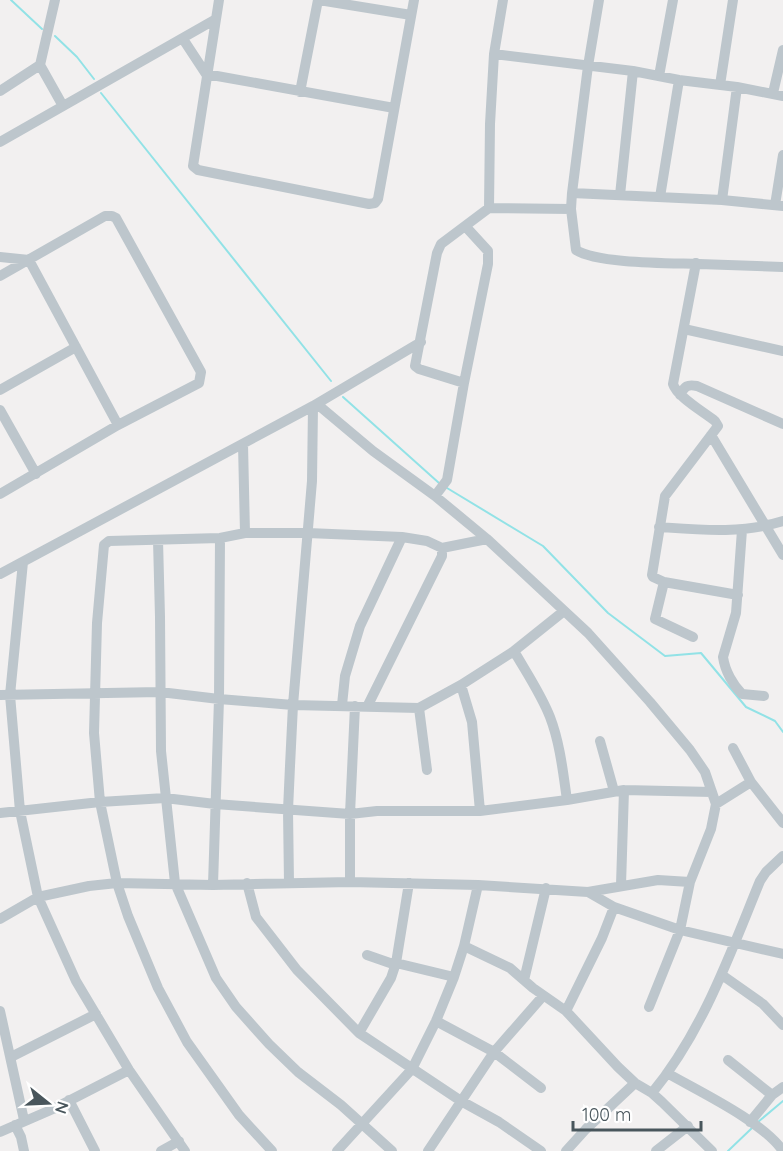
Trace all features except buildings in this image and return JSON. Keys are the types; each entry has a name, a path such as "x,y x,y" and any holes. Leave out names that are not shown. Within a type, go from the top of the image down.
{"street":[{"path":"55,0 40,65 63,106"},
{"path":"219,0 193,166 198,170 369,204 378,200 414,0"},
{"path":"300,92 318,0 411,15"},
{"path":"489,208 494,54 503,0"},
{"path":"598,0 572,193 574,246 581,253 602,258 672,264 783,267"},
{"path":"659,76 673,0"},
{"path":"720,85 733,0"},
{"path":"0,142 216,19"},
{"path":"183,39 206,74 394,108"},
{"path":"494,54 633,71 778,94 783,50"},
{"path":"0,91 40,65"},
{"path":"620,195 633,71"},
{"path":"660,197 679,80"},
{"path":"722,200 737,87"},
{"path":"572,193 779,205 783,155"},
{"path":"464,382 416,366 437,253 441,244 489,208 571,209"},
{"path":"0,276 105,216 112,216 116,218 201,372 199,383 118,425 0,494"},
{"path":"440,489 447,480 488,264 488,251 466,227"},
{"path":"0,257 29,260"},
{"path":"29,260 118,425"},
{"path":"696,263 673,384 674,389 717,423 711,435 665,496 652,574 653,577 664,582 738,595"},
{"path":"684,329 783,351"},
{"path":"0,574 315,405 421,342"},
{"path":"0,390 76,347"},
{"path":"680,394 684,386 689,384 697,386 783,424"},
{"path":"315,405 373,452 440,489 487,539 588,633 650,702 705,772 716,804 711,829 690,882 680,930 650,1007"},
{"path":"290,883 288,810 293,705 312,481 315,405"},
{"path":"0,410 36,474"},
{"path":"711,435 783,555"},
{"path":"243,444 244,533"},
{"path":"659,527 742,531 767,527 783,520"},
{"path":"742,531 736,613 723,662 734,686 742,694 764,696"},
{"path":"272,1151 239,1115 187,1042 158,988 117,883 96,771 94,693 104,545 109,541 220,538 244,533 402,537 427,541 442,548 487,539"},
{"path":"342,705 345,676 360,626 402,537"},
{"path":"213,885 219,699 220,538"},
{"path":"158,540 160,751 175,883 216,978 236,1006 268,1044 298,1072 392,1151"},
{"path":"368,705 440,562 442,548"},
{"path":"23,562 5,695 20,811 38,897 62,953 96,1014 129,1070 182,1146 161,1151"},
{"path":"664,582 655,619 693,637"},
{"path":"5,695 160,692 293,705 419,708 461,685 514,651 564,611"},
{"path":"514,651 538,691 550,717 567,800"},
{"path":"461,685 472,722 480,811"},
{"path":"350,882 350,814 355,706"},
{"path":"419,708 427,770"},
{"path":"600,741 619,790 621,885"},
{"path":"733,748 751,782 783,823"},
{"path":"716,804 751,782"},
{"path":"0,813 100,801 165,798 350,814 377,811 480,811 567,800 619,790 712,792"},
{"path":"651,1093 667,1073 722,975 760,881 766,872 782,859"},
{"path":"0,919 38,897 89,886 117,883 213,885 409,883 546,888 588,892 658,880 690,882"},
{"path":"359,1032 387,985 396,963 409,883"},
{"path":"248,884 256,917 297,970 359,1032 461,1101 500,1122 542,1151"},
{"path":"338,1151 412,1069 436,1021 454,977 465,946 478,885"},
{"path":"524,980 546,888"},
{"path":"588,892 614,907 680,930 783,954"},
{"path":"566,1011 602,938 614,907"},
{"path":"465,946 510,968 543,996 566,1011 598,1047 635,1083 651,1093 712,1151"},
{"path":"367,955 390,963 454,977"},
{"path":"722,975 763,1004 783,1025"},
{"path":"428,1151 494,1052 543,996"},
{"path":"0,1011 11,1057 24,1151"},
{"path":"11,1057 96,1014"},
{"path":"436,1021 494,1052 541,1088"},
{"path":"728,1060 772,1095"},
{"path":"0,1132 53,1109 129,1070"},
{"path":"667,1073 751,1122 775,1140 783,1151"},
{"path":"566,1151 635,1083"},
{"path":"751,1122 772,1095 783,1087"},
{"path":"69,1100 95,1151"},
{"path":"656,1151 688,1126"},
{"path":"521,1151 527,1141"}],"waterway":[{"path":"11,0 42,29"},
{"path":"55,36 77,57 94,79"},
{"path":"101,93 331,381"},
{"path":"343,397 439,483"},
{"path":"447,488 543,546 608,613 665,656 701,653 746,707 775,721 783,732"},
{"path":"758,1122 783,1101"},
{"path":"728,1151 752,1128"}]}
